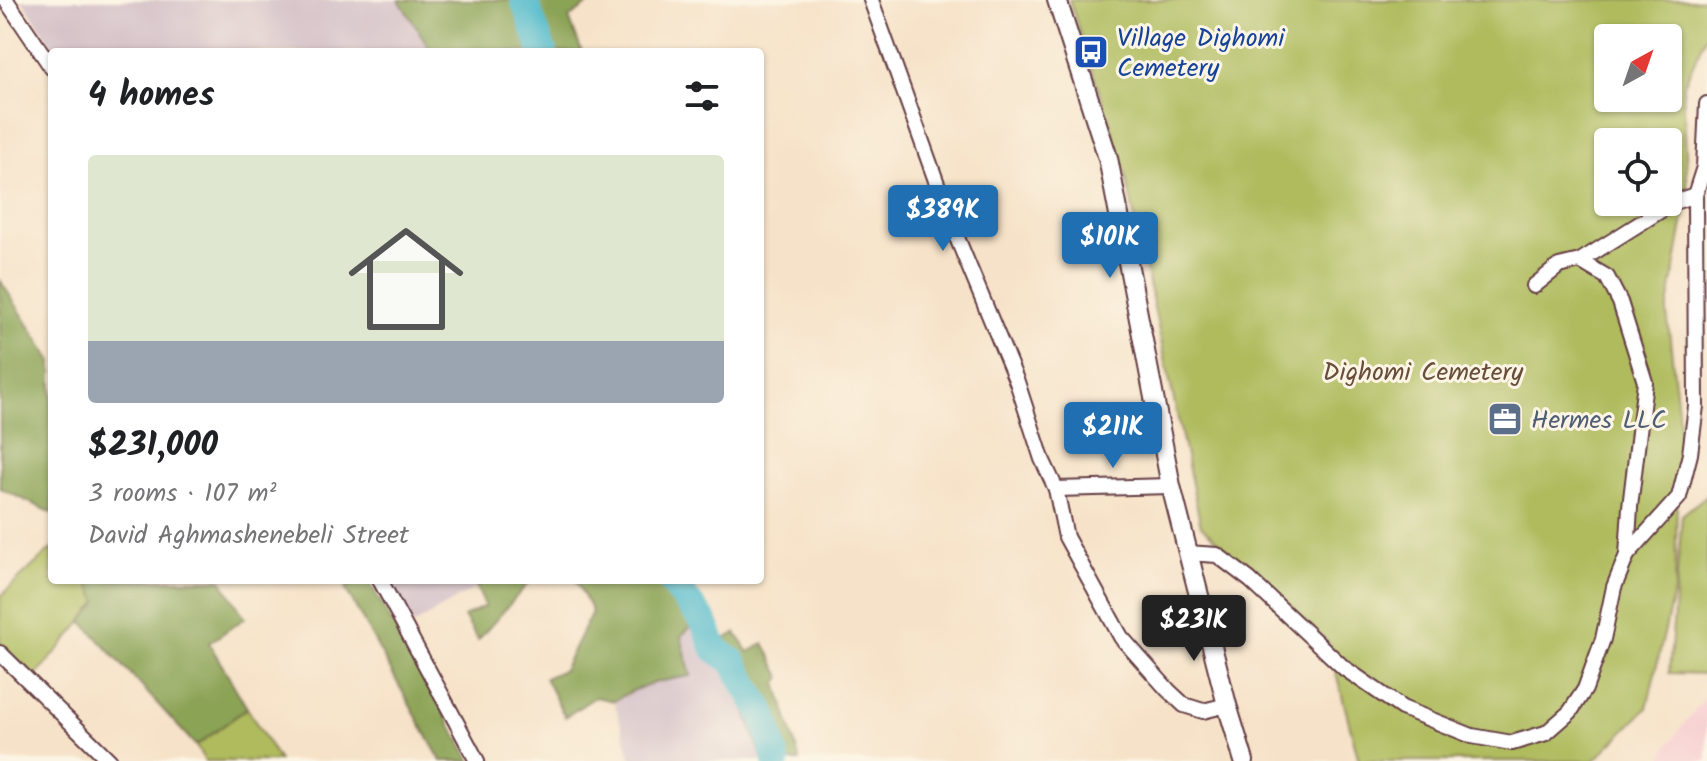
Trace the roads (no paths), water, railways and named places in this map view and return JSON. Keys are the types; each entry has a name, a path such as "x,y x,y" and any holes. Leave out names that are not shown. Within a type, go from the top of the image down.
{"street":[{"path":"6,0 48,62"},
{"path":"871,0 953,228 1017,382 1042,459 1056,489 1066,537 1121,637 1168,690 1184,705 1203,711 1227,705"},
{"path":"1057,0 1108,158 1171,486 1244,761"},
{"path":"1627,555 1679,497 1690,454 1696,406 1695,195 1704,167 1707,104"},
{"path":"1534,286 1559,266 1580,261 1674,202 1695,195"},
{"path":"1187,553 1217,555 1250,580 1344,668 1402,708 1472,736 1512,743 1546,733 1570,712 1585,689 1603,639 1614,587 1627,555 1645,382 1620,302 1607,277 1580,261"},
{"path":"1056,489 1171,486"},
{"path":"382,584 477,761"},
{"path":"0,653 110,761"}],"waterway":[{"path":"524,0 542,48"},
{"path":"674,584 704,622 715,649 733,662 765,718 776,761"}],"place":[{"name":"Village Dighomi Cemetery","path":"1091,52"},
{"name":"Hermes LLC","path":"1505,419"}],"park label":[{"name":"Dighomi Cemetery","path":"1423,371"}]}
